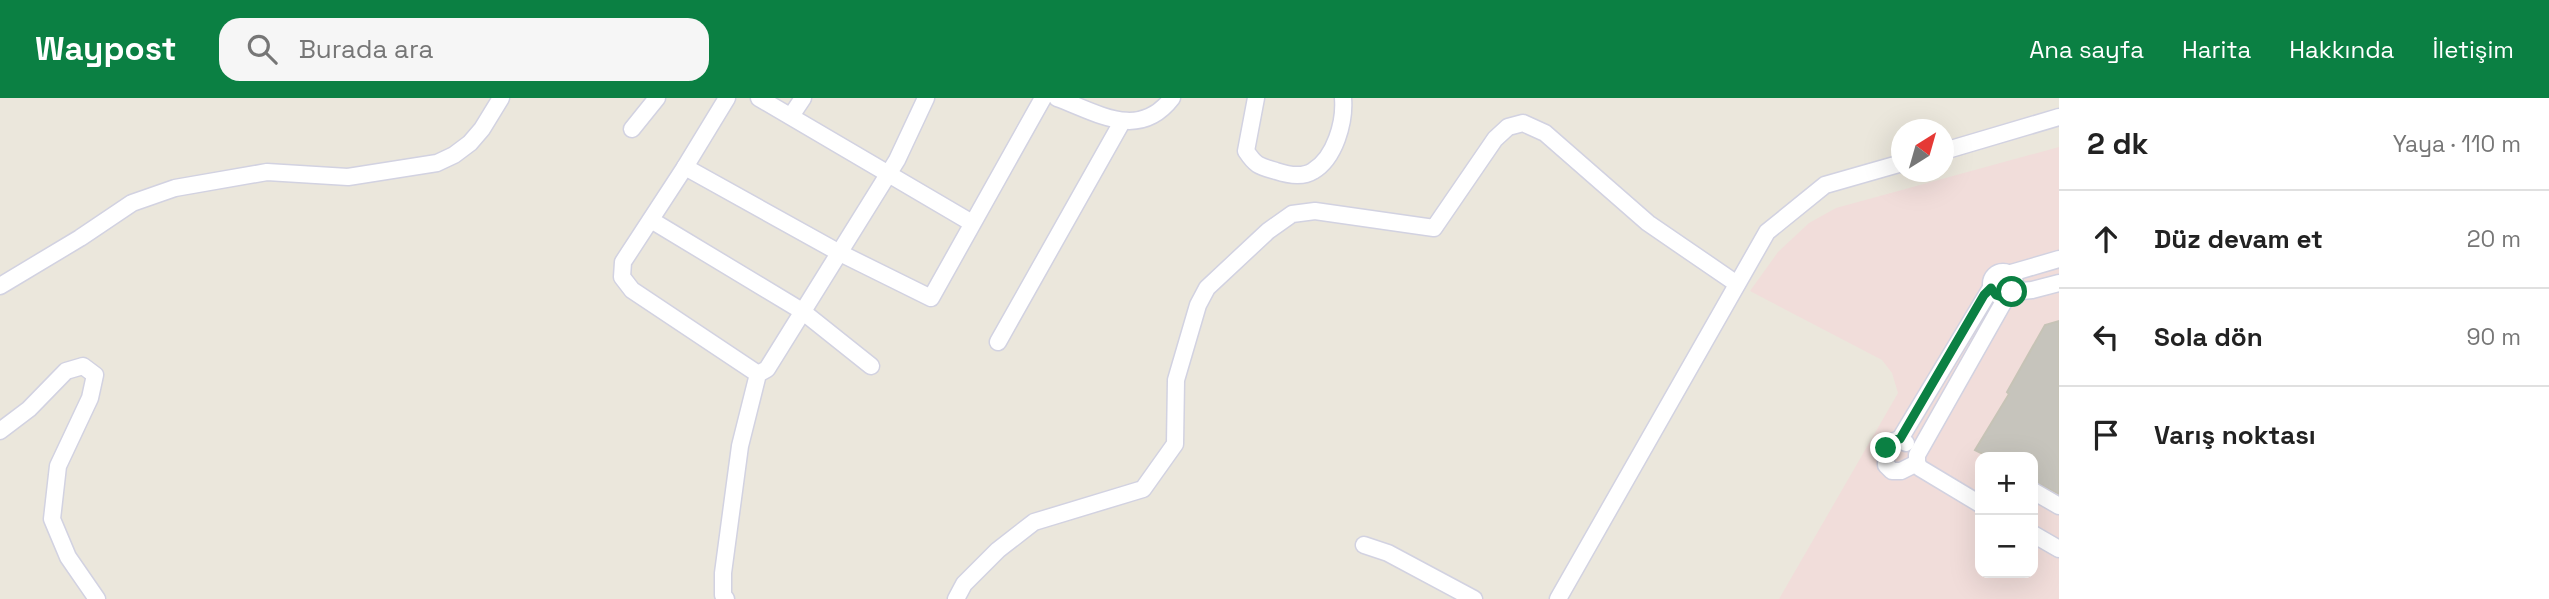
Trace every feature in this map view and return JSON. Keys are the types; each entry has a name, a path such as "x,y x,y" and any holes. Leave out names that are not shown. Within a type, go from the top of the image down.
{"street":[{"path":"0,286 132,203 175,188 267,172 348,177 437,163 470,144 501,98"},
{"path":"632,129 657,98"},
{"path":"727,98 622,262 622,277 625,284 758,374"},
{"path":"759,98 972,223"},
{"path":"791,116 803,98"},
{"path":"726,599 723,595 723,573 740,446 758,374 767,369 897,160 926,98"},
{"path":"685,167 838,252 931,298 1043,98"},
{"path":"1058,98 1122,122 1139,121 1154,115 1172,98"},
{"path":"1256,98 1246,150 1255,165 1301,176 1314,171 1332,150 1342,119 1343,98"},
{"path":"1954,148 2059,117"},
{"path":"998,342 1122,122"},
{"path":"956,599 964,584 998,550 1034,522 1143,489 1175,444 1176,380 1198,305 1208,288 1268,231 1292,215 1315,211 1434,228 1495,139 1508,127 1523,122 1545,133 1648,223 1737,284"},
{"path":"1558,599 1767,232 1825,185 1891,166"},
{"path":"651,220 802,311 871,366"},
{"path":"1900,439 1984,295 1991,288 1995,275 2059,259"},
{"path":"1975,501 1931,476 1917,459 1913,448 1900,439 1894,440 1886,448 1886,465 1892,471 1901,471 1917,459 2016,282 2011,273"},
{"path":"1991,288 1996,295 2059,283"},
{"path":"0,431 29,409 66,371 83,366 94,375 90,398 58,466 52,519 68,557 97,599"},
{"path":"2038,494 2059,506"},
{"path":"2038,537 2059,549"},
{"path":"1363,545 1388,553 1474,599"}],"shaded area":[{"path":"2059,147 2059,599 1779,599 1898,393 1892,373 1882,360 1750,291 1778,252 1809,223 1836,208 1931,182 1954,182 1954,176"}],"building":[{"path":"2059,321 2059,494 2038,484 2038,452 1975,450 2009,394 2007,392 2045,325"}],"route":[{"path":"1886,448 1894,440 1900,439 1984,295 1991,288 1996,295 2002,297 2012,292"}]}
